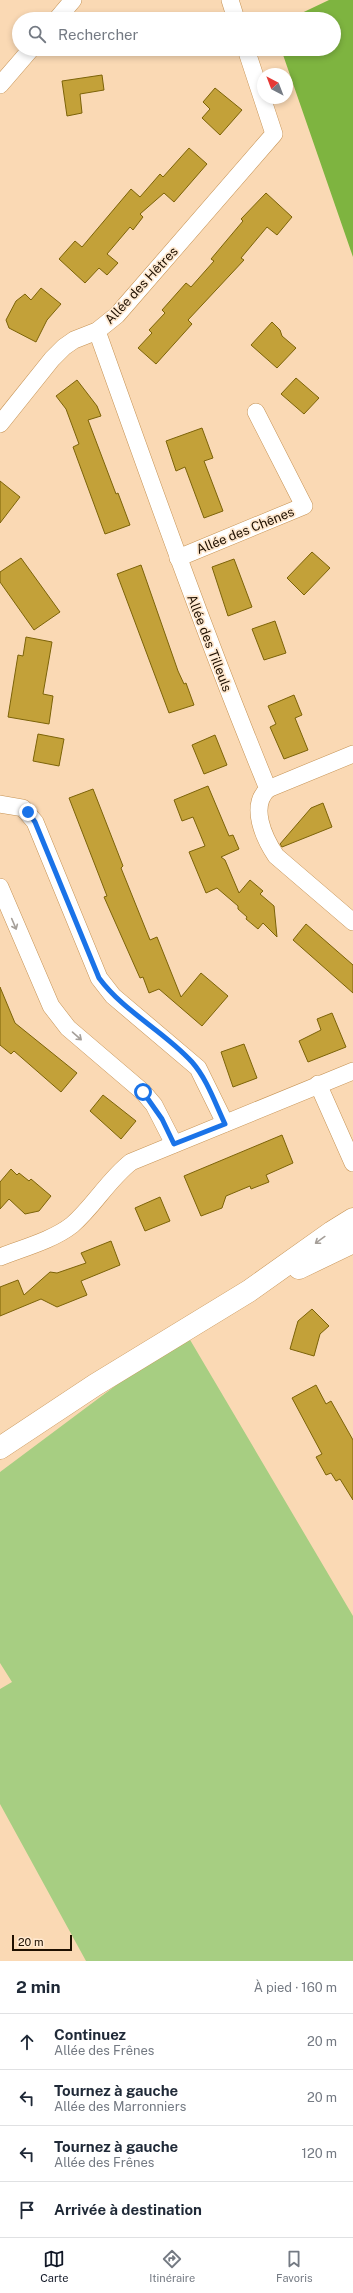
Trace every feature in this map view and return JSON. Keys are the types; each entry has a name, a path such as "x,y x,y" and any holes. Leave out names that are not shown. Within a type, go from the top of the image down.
{"street":[{"path":"62,12 72,0"},
{"path":"230,0 234,12"},
{"path":"0,85 25,56"},
{"name":"Allée des Hêtres","path":"0,424 60,351 74,340 97,331 117,315 274,134 248,56"},
{"name":"Allée des Tilleuls","path":"97,331 223,679 268,789"},
{"name":"Allée des Chênes","path":"178,558 304,506 256,412"},
{"path":"353,754 268,789 263,794 259,802 258,813 269,844 276,856 353,922"},
{"path":"0,804 22,808 35,822 99,978 113,996 191,1060 203,1077 225,1124"},
{"path":"0,887 51,1006 68,1028 143,1092 157,1110 174,1144"},
{"path":"2,1252 62,1232 82,1216 120,1171 131,1162 318,1084 353,1071"},
{"path":"318,1084 353,1163"},
{"path":"0,1448 95,1385 249,1291 332,1232 353,1219"},
{"path":"249,1291 353,1242"}],"green space":[{"path":"329,0 353,0 353,257 293,84 293,68 288,68 283,56 341,56 341,12 304,12"},
{"path":"186,1333 353,1616 353,1961 86,1961 0,1804 0,1689 12,1682 0,1663 0,1472"}],"building":[{"path":"102,75 104,90 80,94 82,113 67,116 62,81"},
{"path":"215,88 242,110 220,135 202,118 210,109 203,102"},
{"path":"189,148 207,164 174,202 164,193 140,214 143,217 133,230 130,227 107,254 118,263 107,275 99,268 85,283 59,259 75,241 82,247 131,189 140,197 160,174 163,177"},
{"path":"266,193 292,217 277,235 267,227 241,258 244,260 188,320 192,324 156,364 138,348 152,333 149,330 165,313 162,310 186,283 191,287 214,261 211,259 243,221 241,219"},
{"path":"41,288 61,304 47,320 36,342 9,328 6,320 16,301 25,294 31,300"},
{"path":"272,322 280,330 282,336 296,348 277,368 251,345"},
{"path":"296,378 319,398 304,414 281,394"},
{"path":"77,380 97,406 101,416 88,420 116,494 118,493 130,525 105,534 73,447 79,444 66,409 56,396"},
{"path":"202,428 213,458 204,461 223,511 204,518 185,467 176,471 166,441"},
{"path":"0,481 20,497 0,523"},
{"path":"312,552 330,568 304,595 287,578"},
{"path":"21,558 60,612 34,630 0,582 0,572"},
{"path":"234,559 252,607 228,616 212,567"},
{"path":"141,565 178,671 184,684 186,683 194,705 169,713 117,574"},
{"path":"275,621 286,653 264,660 252,629"},
{"path":"26,637 52,642 43,694 53,696 49,724 8,717 18,655 23,656"},
{"path":"294,695 302,715 295,718 308,750 284,759 270,727 276,724 268,706"},
{"path":"38,734 64,739 59,766 33,761"},
{"path":"215,735 227,765 204,774 192,745"},
{"path":"208,786 229,836 233,835 239,849 221,857 225,860 239,893 250,880 263,891 260,894 274,906 277,937 263,923 258,929 246,919 247,917 238,909 238,906 217,888 206,893 189,852 205,846 193,817 182,821 174,800"},
{"path":"93,789 123,866 121,868 150,940 157,937 181,997 201,973 228,996 202,1026 159,989 149,993 143,977 140,978 104,897 107,896 69,798"},
{"path":"323,803 332,827 282,847 280,844 311,808"},
{"path":"306,924 353,965 353,993 293,940"},
{"path":"0,987 15,1023 77,1073 61,1092 14,1051 11,1054 0,1045"},
{"path":"332,1013 346,1047 308,1062 299,1041 321,1030 317,1019"},
{"path":"244,1044 257,1078 233,1087 221,1052"},
{"path":"103,1095 136,1121 121,1139 90,1111"},
{"path":"282,1135 293,1163 266,1175 269,1182 251,1189 250,1186 226,1196 222,1208 201,1216 184,1176"},
{"path":"11,1169 17,1175 19,1173 29,1181 31,1179 51,1196 39,1211 25,1214 9,1199 0,1209 0,1182"},
{"path":"160,1197 170,1221 145,1231 135,1208"},
{"path":"111,1241 120,1265 81,1281 87,1295 57,1307 41,1299 0,1316 0,1287 18,1280 24,1295 50,1272 57,1273 86,1263 81,1253"},
{"path":"312,1309 329,1326 320,1334 314,1356 290,1349 298,1321"},
{"path":"316,1385 326,1404 331,1401 353,1440 353,1500 340,1479 336,1481 331,1473 326,1475 316,1457 322,1454 292,1398"}],"route":[{"path":"28,812 35,822 94,969 99,978 113,996 191,1060 198,1068 225,1124 174,1144 154,1105 143,1092"}]}
